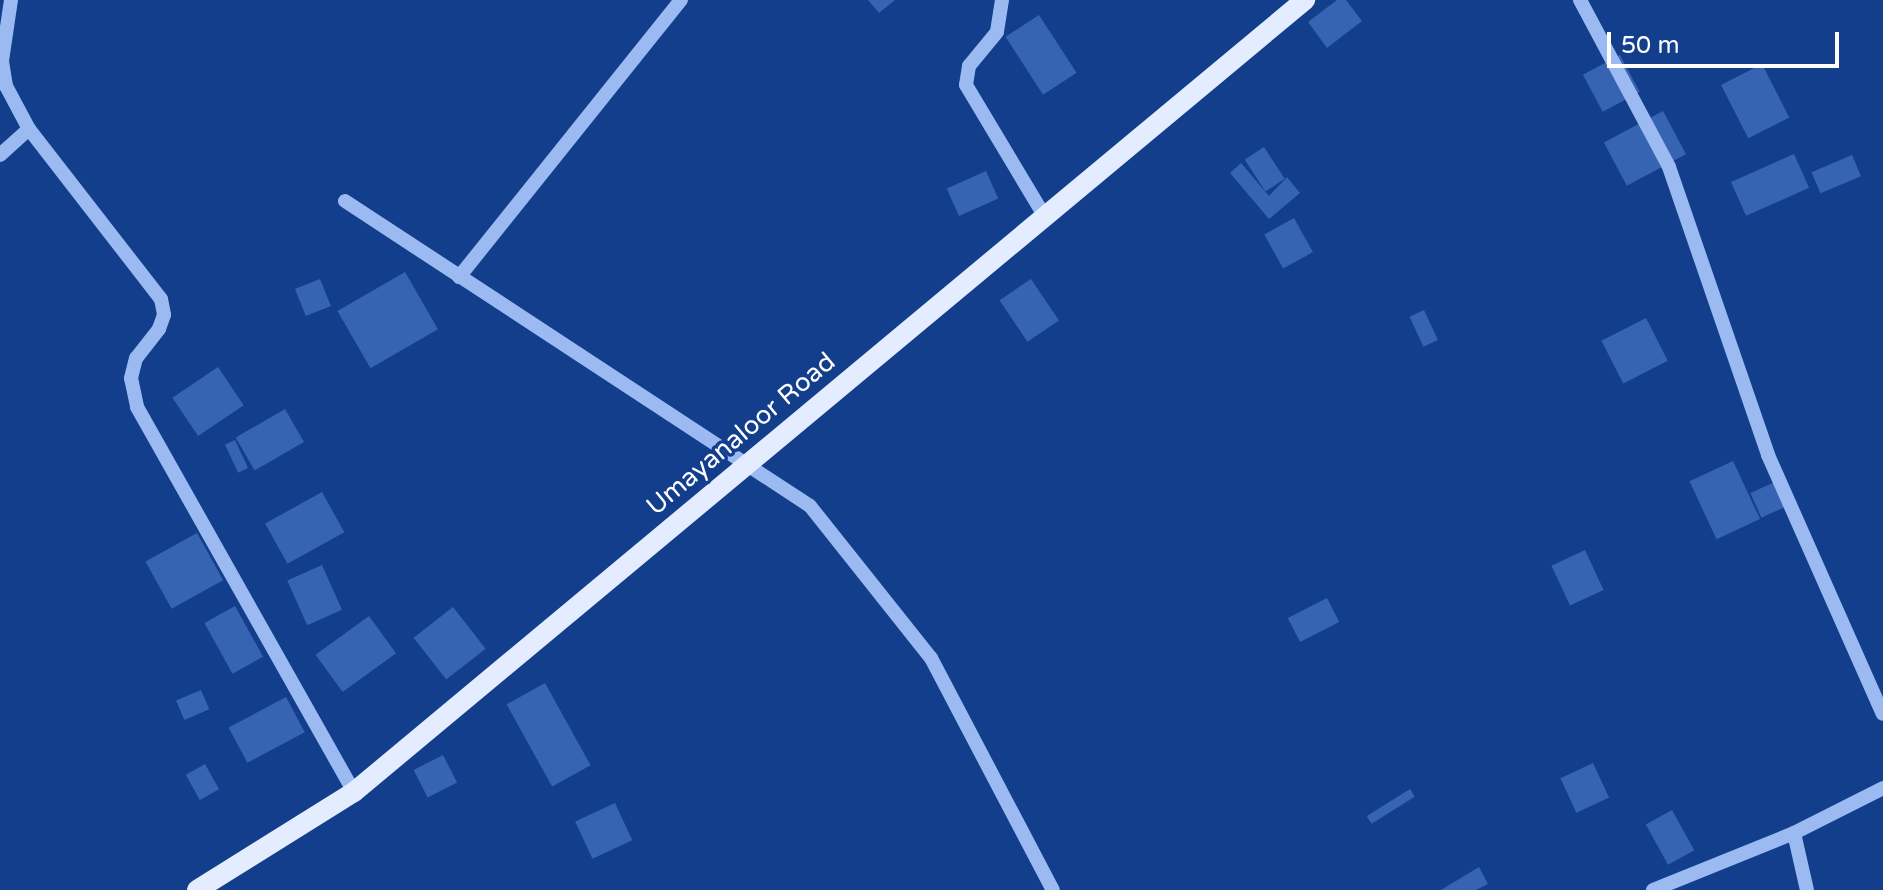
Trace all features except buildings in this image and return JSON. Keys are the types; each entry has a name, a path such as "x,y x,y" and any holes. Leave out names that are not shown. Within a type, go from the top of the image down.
{"main road":[{"name":"Umayanaloor Road","path":"197,890 354,792 1305,0"}],"street":[{"path":"11,0 2,61 6,86 29,129 161,299 164,315 136,358 131,378 137,407 354,792"},
{"path":"459,277 681,0"},
{"path":"1002,0 997,32 969,66 966,85 1045,217"},
{"path":"1580,0 1669,167 1768,455 1883,714"},
{"path":"0,155 29,129"},
{"path":"345,201 810,506 931,658 1053,890"},
{"path":"1653,890 1794,833 1883,788"},
{"path":"1794,833 1807,890"}]}
